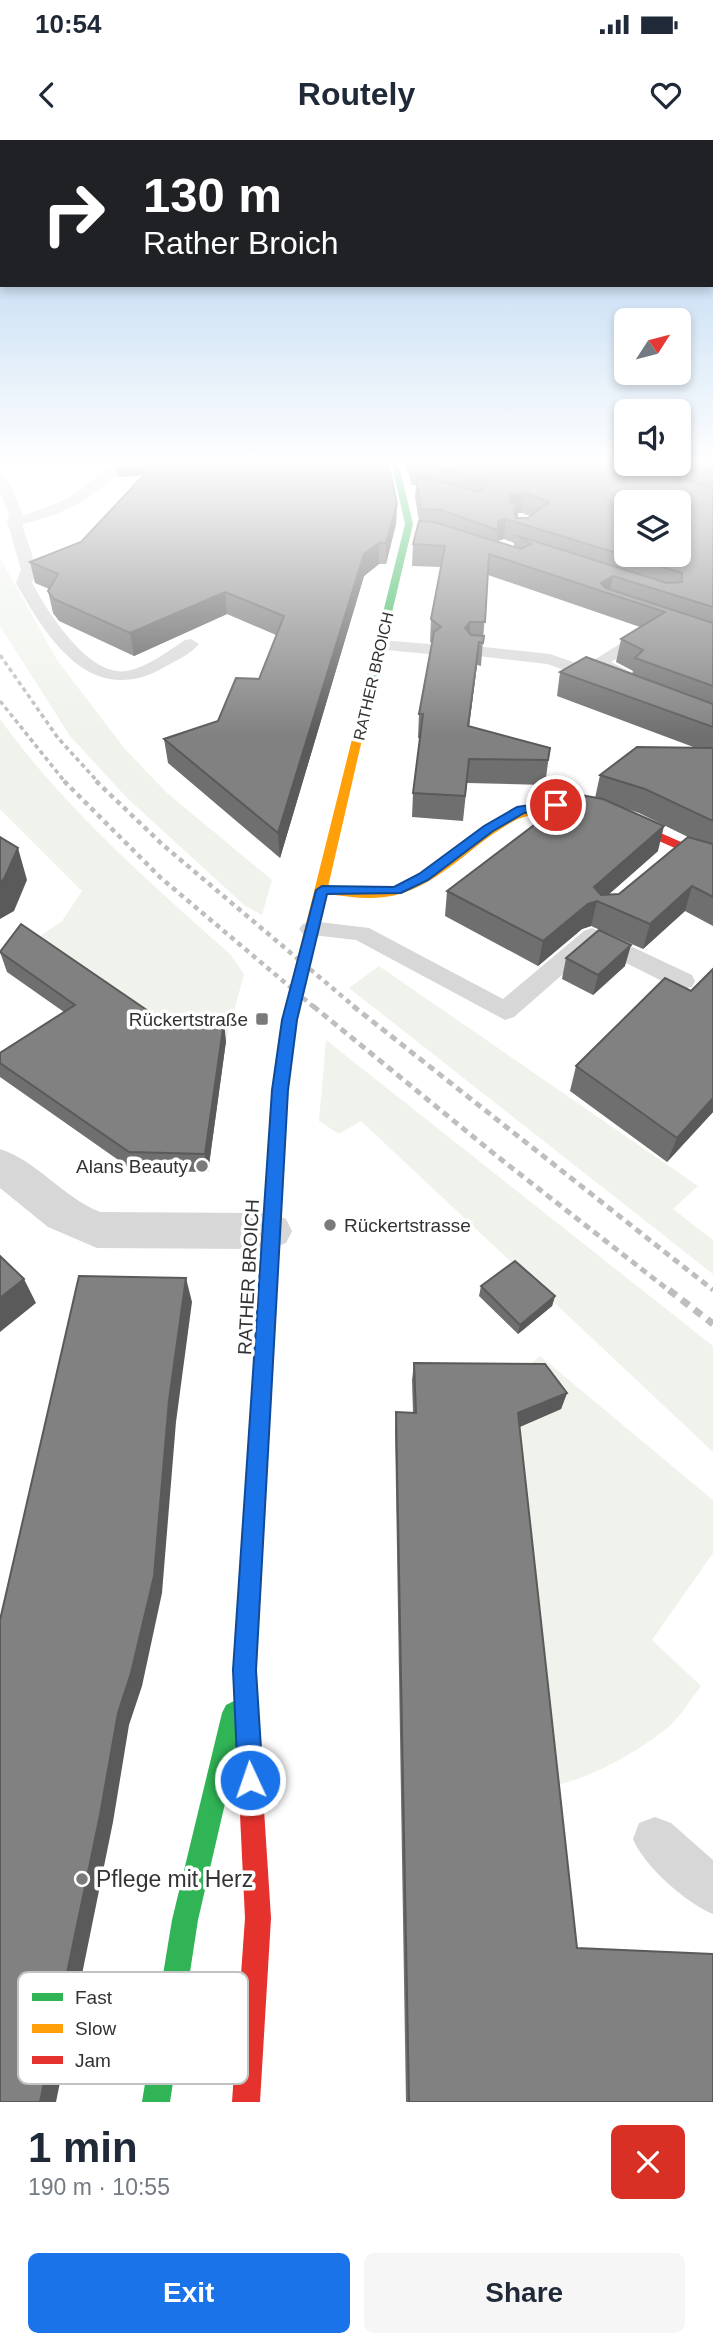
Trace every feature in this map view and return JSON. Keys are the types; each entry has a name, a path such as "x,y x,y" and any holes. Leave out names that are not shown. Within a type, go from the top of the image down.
{"main road":[{"name":"RATHER BROICH","path":"248,2071 258,1918 244,1670 280,1090 289,1020 381,645 408,554"},
{"path":"322,890 396,891 424,877 489,828 521,809 547,805 578,807 609,816 713,861"},
{"name":"RATHER BROICH","path":"177,1972 185,1920 244,1670"},
{"name":"RATHER BROICH","path":"156,2102 159,2084"},
{"name":"RATHER BROICH","path":"246,2102 247,2084"}],"street":[{"path":"0,1165 63,1215 97,1230 271,1231"}],"lane":[{"path":"24,554 29,570 24,583 43,618 86,663 108,676 127,676 191,643"},
{"path":"475,652 550,659 637,685 598,663 651,625"},
{"path":"381,645 429,649"},
{"path":"661,863 680,847"},
{"path":"311,929 361,933 505,1011 592,936 682,981"},
{"path":"655,1839 713,1891"}],"shaded area":[{"path":"0,558 57,660 125,749 166,792 272,880 262,915 244,905 127,798 70,736 0,626"},
{"path":"0,719 51,783 79,813 138,871 230,954 244,974 226,1041 161,1037 27,945 62,921 82,891 0,809"},
{"path":"379,966 698,1186 673,1209 713,1240 713,1274 349,988"},
{"path":"326,1040 713,1346 713,1452 361,1121 339,1134 319,1121"},
{"path":"540,1356 713,1500 713,1553 652,1640 701,1686 671,1725 640,1748 596,1772 549,1787 513,1430 528,1367"}],"building":[{"path":"52,554 365,554 278,833 164,739 218,721 236,678 259,679 284,616 225,592 130,633 54,599 48,591 58,574 30,562"},
{"path":"444,554 574,554 667,583 682,582 682,573 662,567 691,567 691,554 713,554 713,607 613,576 601,583 605,588 713,623 713,686 635,658 643,650 621,639 665,612 489,554 485,622 470,622 465,628 471,635 484,636 483,643 479,642 468,726 550,748 548,760 469,759 465,796 413,793 423,714 419,714 434,632 441,627 431,619"},
{"path":"586,657 713,704 713,727 560,672"},
{"path":"637,747 713,748 713,821 645,789 600,775"},
{"path":"575,794 603,799 664,826 594,887 601,895 619,894 688,837 713,844 713,897 692,886 650,924 597,901 588,904 543,941 447,891"},
{"path":"0,837 18,848 4,879 0,882"},
{"path":"21,924 157,1017 224,1022 205,1154 129,1152 0,1063 0,1053 75,1005 0,952"},
{"path":"599,930 631,945 598,975 566,958"},
{"path":"713,969 713,1098 677,1138 576,1066 665,978 691,991"},
{"path":"0,1256 24,1279 0,1298"},
{"path":"515,1261 555,1296 520,1325 481,1286"},
{"path":"79,1276 186,1278 169,1400 154,1576 131,1673 118,1713 67,1972 18,1972 18,2084 44,2084 40,2102 0,2102 0,1620"},
{"path":"414,1363 545,1364 567,1393 518,1413 577,1948 713,1954 713,2102 409,2102 396,1412 416,1413"}],"railway":[{"path":"0,655 58,738 98,782"},
{"path":"0,701 65,782"},
{"path":"96,781 163,845 356,1008"},
{"path":"65,782 161,878 315,1008"},
{"path":"313,1006 498,1157 671,1292"},
{"path":"353,1006 713,1290"},
{"path":"669,1290 713,1324"}],"traffic: fast":[{"path":"365,705 402,554"},
{"path":"246,1642 280,1090 286,1044"},
{"path":"177,1972 185,1920 234,1713"},
{"path":"156,2102 159,2084"}],"traffic: slow":[{"path":"286,1044 289,1020 365,705"},
{"path":"322,890 369,894 397,891 439,870 492,828 512,817 534,809 559,805"}],"traffic: jam":[{"path":"559,805 618,818 713,861"},
{"path":"246,1642 244,1670 258,1918 248,2071"},
{"path":"246,2102 247,2084"}],"place":[{"name":"Rückertstraße","path":"262,1019"},
{"name":"Alans Beauty","path":"202,1166"},
{"name":"Rückertstrasse","path":"330,1225"},
{"name":"Pflege mit Herz","path":"82,1879"}],"route":[{"path":"250,1780 244,1670 270,1274 276,1136 289,1020 322,890 396,891 424,877 489,828 521,809 556,805"}]}
